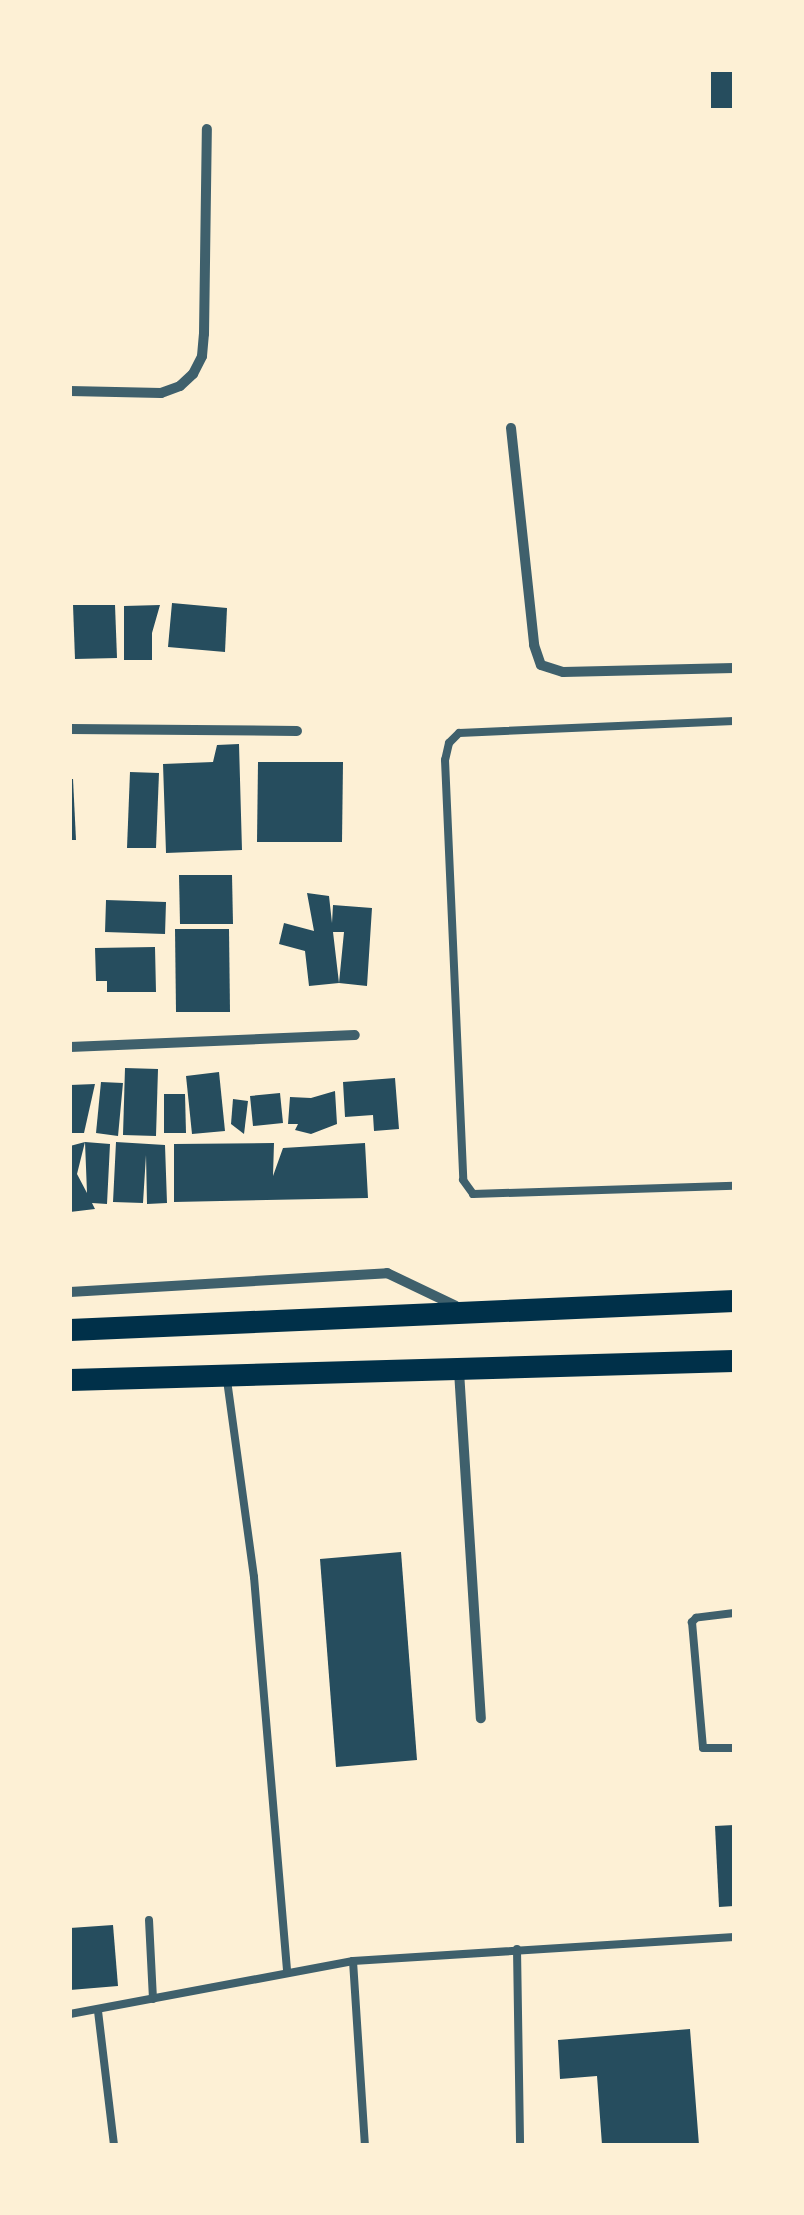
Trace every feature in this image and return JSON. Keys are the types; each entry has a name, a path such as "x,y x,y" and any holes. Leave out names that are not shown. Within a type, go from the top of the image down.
{"main road":[{"path":"70,1330 734,1301"},
{"path":"70,1380 734,1361"}],"street":[{"path":"70,391 161,393 180,386 193,374 202,356 204,334 208,129"},
{"path":"511,428 534,645 541,665 563,672 734,668"},
{"path":"70,729 297,731"},
{"path":"70,1047 355,1034"},
{"path":"70,1292 387,1272 464,1310"},
{"path":"458,1370 481,1718"}],"lane":[{"path":"734,721 459,733 449,743 445,760 463,1180 473,1194 734,1186"},
{"path":"227,1376 254,1578 286,1970"},
{"path":"734,1613 696,1618 692,1622 703,1748 734,1748"},
{"path":"150,1920 154,1999"},
{"path":"70,2014 286,1970 353,1961 734,1938"},
{"path":"517,1949 520,2145"},
{"path":"353,1961 365,2145"},
{"path":"98,2011 114,2145"}],"building":[{"path":"711,70 734,70 734,108 711,108"},
{"path":"172,603 227,608 225,652 168,647"},
{"path":"73,605 115,605 117,658 75,659"},
{"path":"160,605 152,633 152,660 124,660 124,606"},
{"path":"239,744 242,850 166,853 163,764 213,762 217,745"},
{"path":"258,762 343,762 342,842 257,842"},
{"path":"130,772 159,773 156,848 127,848"},
{"path":"73,779 76,840 70,840"},
{"path":"179,875 232,875 233,924 180,924"},
{"path":"307,893 329,896 332,923 333,905 372,908 367,986 309,986 305,951 279,944 284,923 314,931","holes":["333,932 344,932 339,983"]},
{"path":"106,900 166,902 165,934 105,932"},
{"path":"175,929 229,929 230,1012 176,1012"},
{"path":"155,947 156,992 107,992 107,981 96,981 95,948"},
{"path":"125,1068 158,1069 156,1136 123,1135"},
{"path":"219,1072 225,1131 192,1134 186,1076"},
{"path":"395,1078 399,1129 374,1131 373,1115 345,1117 343,1082"},
{"path":"101,1082 123,1083 118,1136 96,1133"},
{"path":"95,1084 84,1133 70,1133 70,1085"},
{"path":"335,1091 337,1124 311,1134 295,1130 298,1124 288,1124 290,1097 311,1098"},
{"path":"280,1093 283,1123 253,1126 250,1096"},
{"path":"164,1094 185,1094 186,1133 164,1133"},
{"path":"233,1099 248,1101 244,1134 231,1124"},
{"path":"85,1142 110,1144 107,1204 92,1203 95,1209 70,1212 70,1146","holes":["85,1142 87,1193 77,1174"]},
{"path":"116,1142 165,1145 167,1203 147,1204 146,1155 143,1203 113,1202"},
{"path":"274,1143 273,1176 283,1148 365,1143 368,1198 174,1202 174,1144"},
{"path":"401,1552 417,1760 336,1767 320,1559"},
{"path":"734,1825 734,1906 719,1907 715,1826"},
{"path":"113,1925 118,1986 70,1990 70,1928"},
{"path":"690,2029 699,2145 602,2145 597,2076 560,2079 558,2040"}]}
